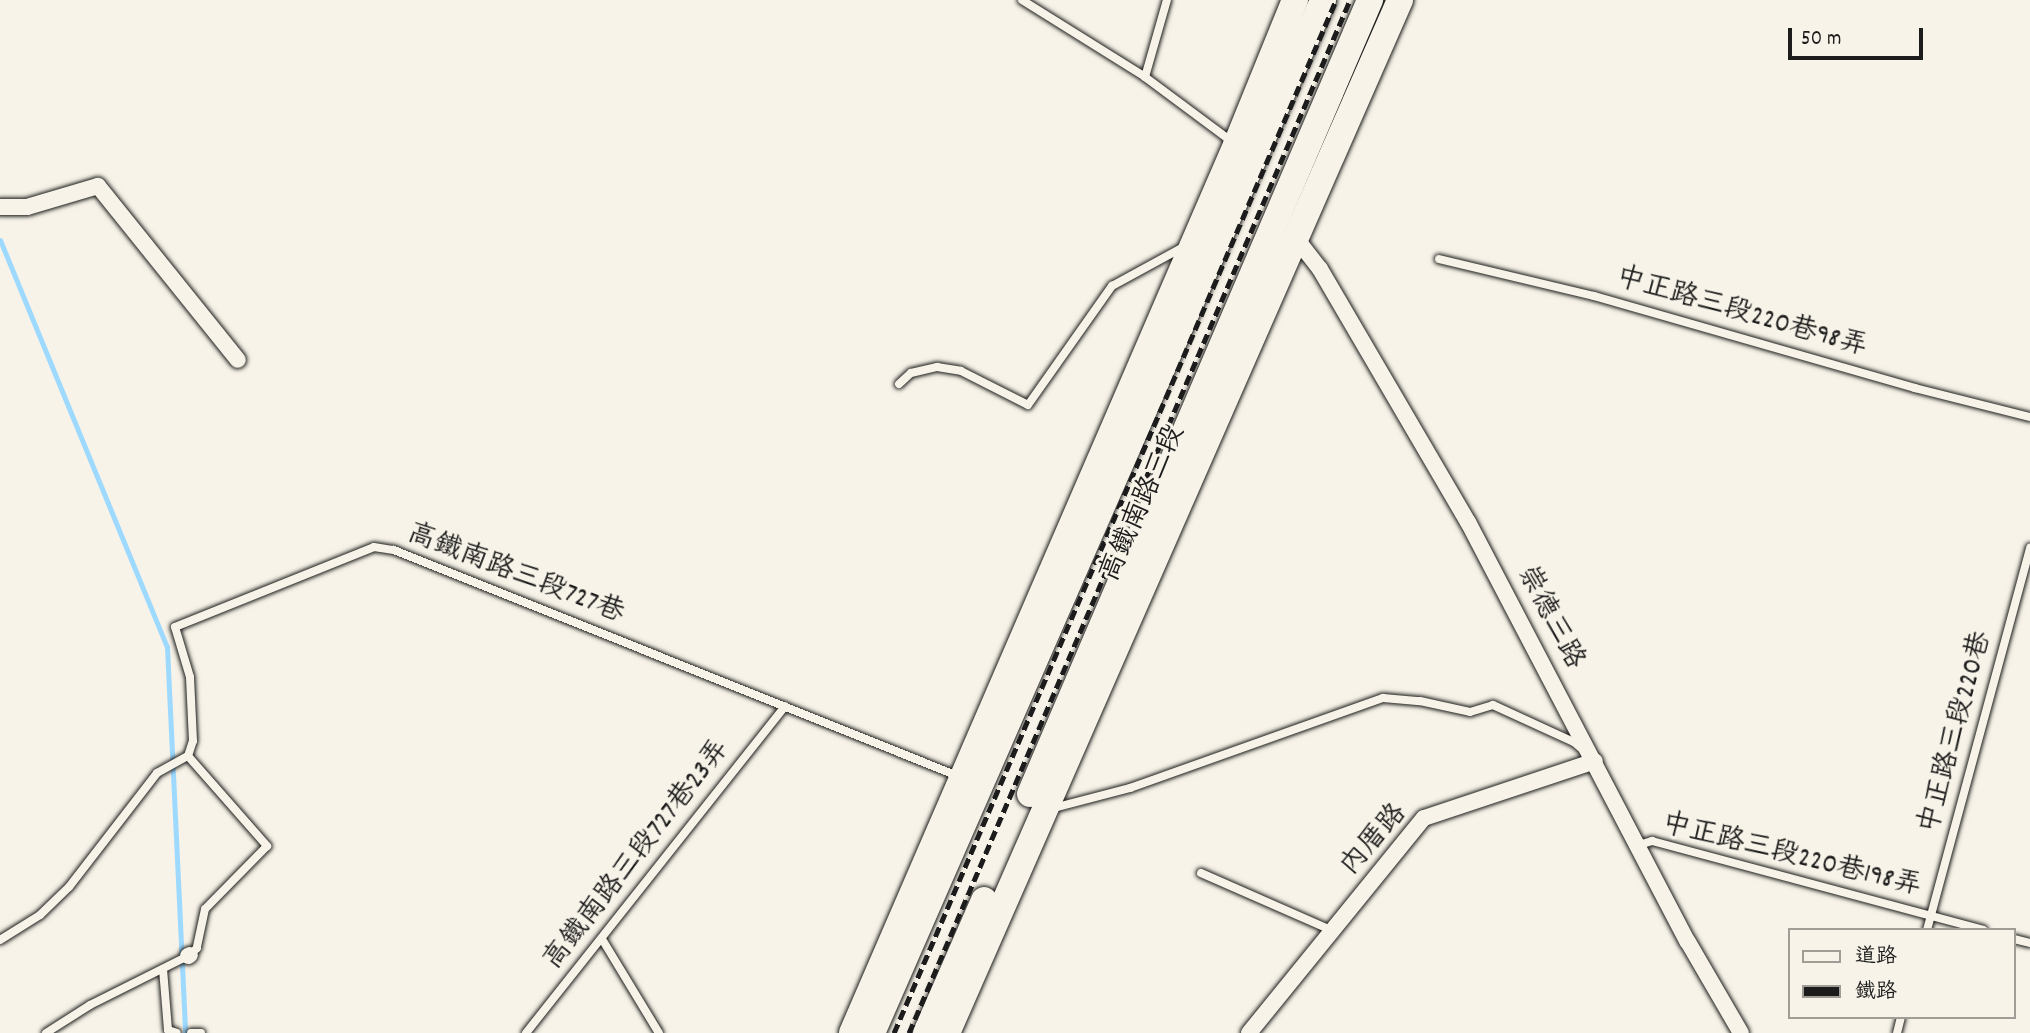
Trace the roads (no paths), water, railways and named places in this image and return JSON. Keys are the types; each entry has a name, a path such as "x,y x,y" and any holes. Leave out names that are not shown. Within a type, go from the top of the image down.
{"main road":[{"name":"高鐵南路三段","path":"852,1033 1236,145 1295,0"},
{"name":"高鐵南路三段","path":"872,1033 1323,0"},
{"name":"高鐵南路三段","path":"926,1033 1370,0"},
{"name":"高鐵南路三段","path":"947,1033 1042,811 1400,0"},
{"path":"1106,669 1116,596"}],"street":[{"path":"0,207 27,207 98,186 238,360"},
{"name":"崇德三路","path":"1295,237 1320,269 1468,522 1688,942 1741,1033"},
{"name":"內厝路","path":"1249,1033 1424,818 1594,761"}],"lane":[{"path":"1022,0 1144,78 1236,145"},
{"path":"1144,78 1167,0"},
{"path":"899,384 923,368 961,371 1028,405 1112,286 1193,241"},
{"name":"中正路三段220巷98弄","path":"1439,259 1594,296 1915,388 2030,417"},
{"name":"高鐵南路三段727巷","path":"188,756 193,741 190,677 175,627 374,547 394,550 961,777"},
{"name":"中正路三段220巷","path":"1928,928 2030,548"},
{"path":"1042,811 1130,788 1383,698 1420,701 1470,712 1493,705 1574,741 1594,761"},
{"name":"高鐵南路三段727巷23弄","path":"526,1033 785,706"},
{"path":"0,940 40,915 69,887 157,774 188,756 267,846 205,909 197,948 184,958 90,1005 46,1033"},
{"name":"中正路三段220巷198弄","path":"1639,845 1652,841 1976,928"},
{"path":"1201,873 1333,931"},
{"path":"602,939 659,1033"},
{"path":"163,969 168,1030 177,1033"}],"waterway":[{"path":"0,240 167,647 185,1033"}],"railway":[{"path":"894,1033 1336,0"},
{"path":"909,1033 1350,0"}]}
